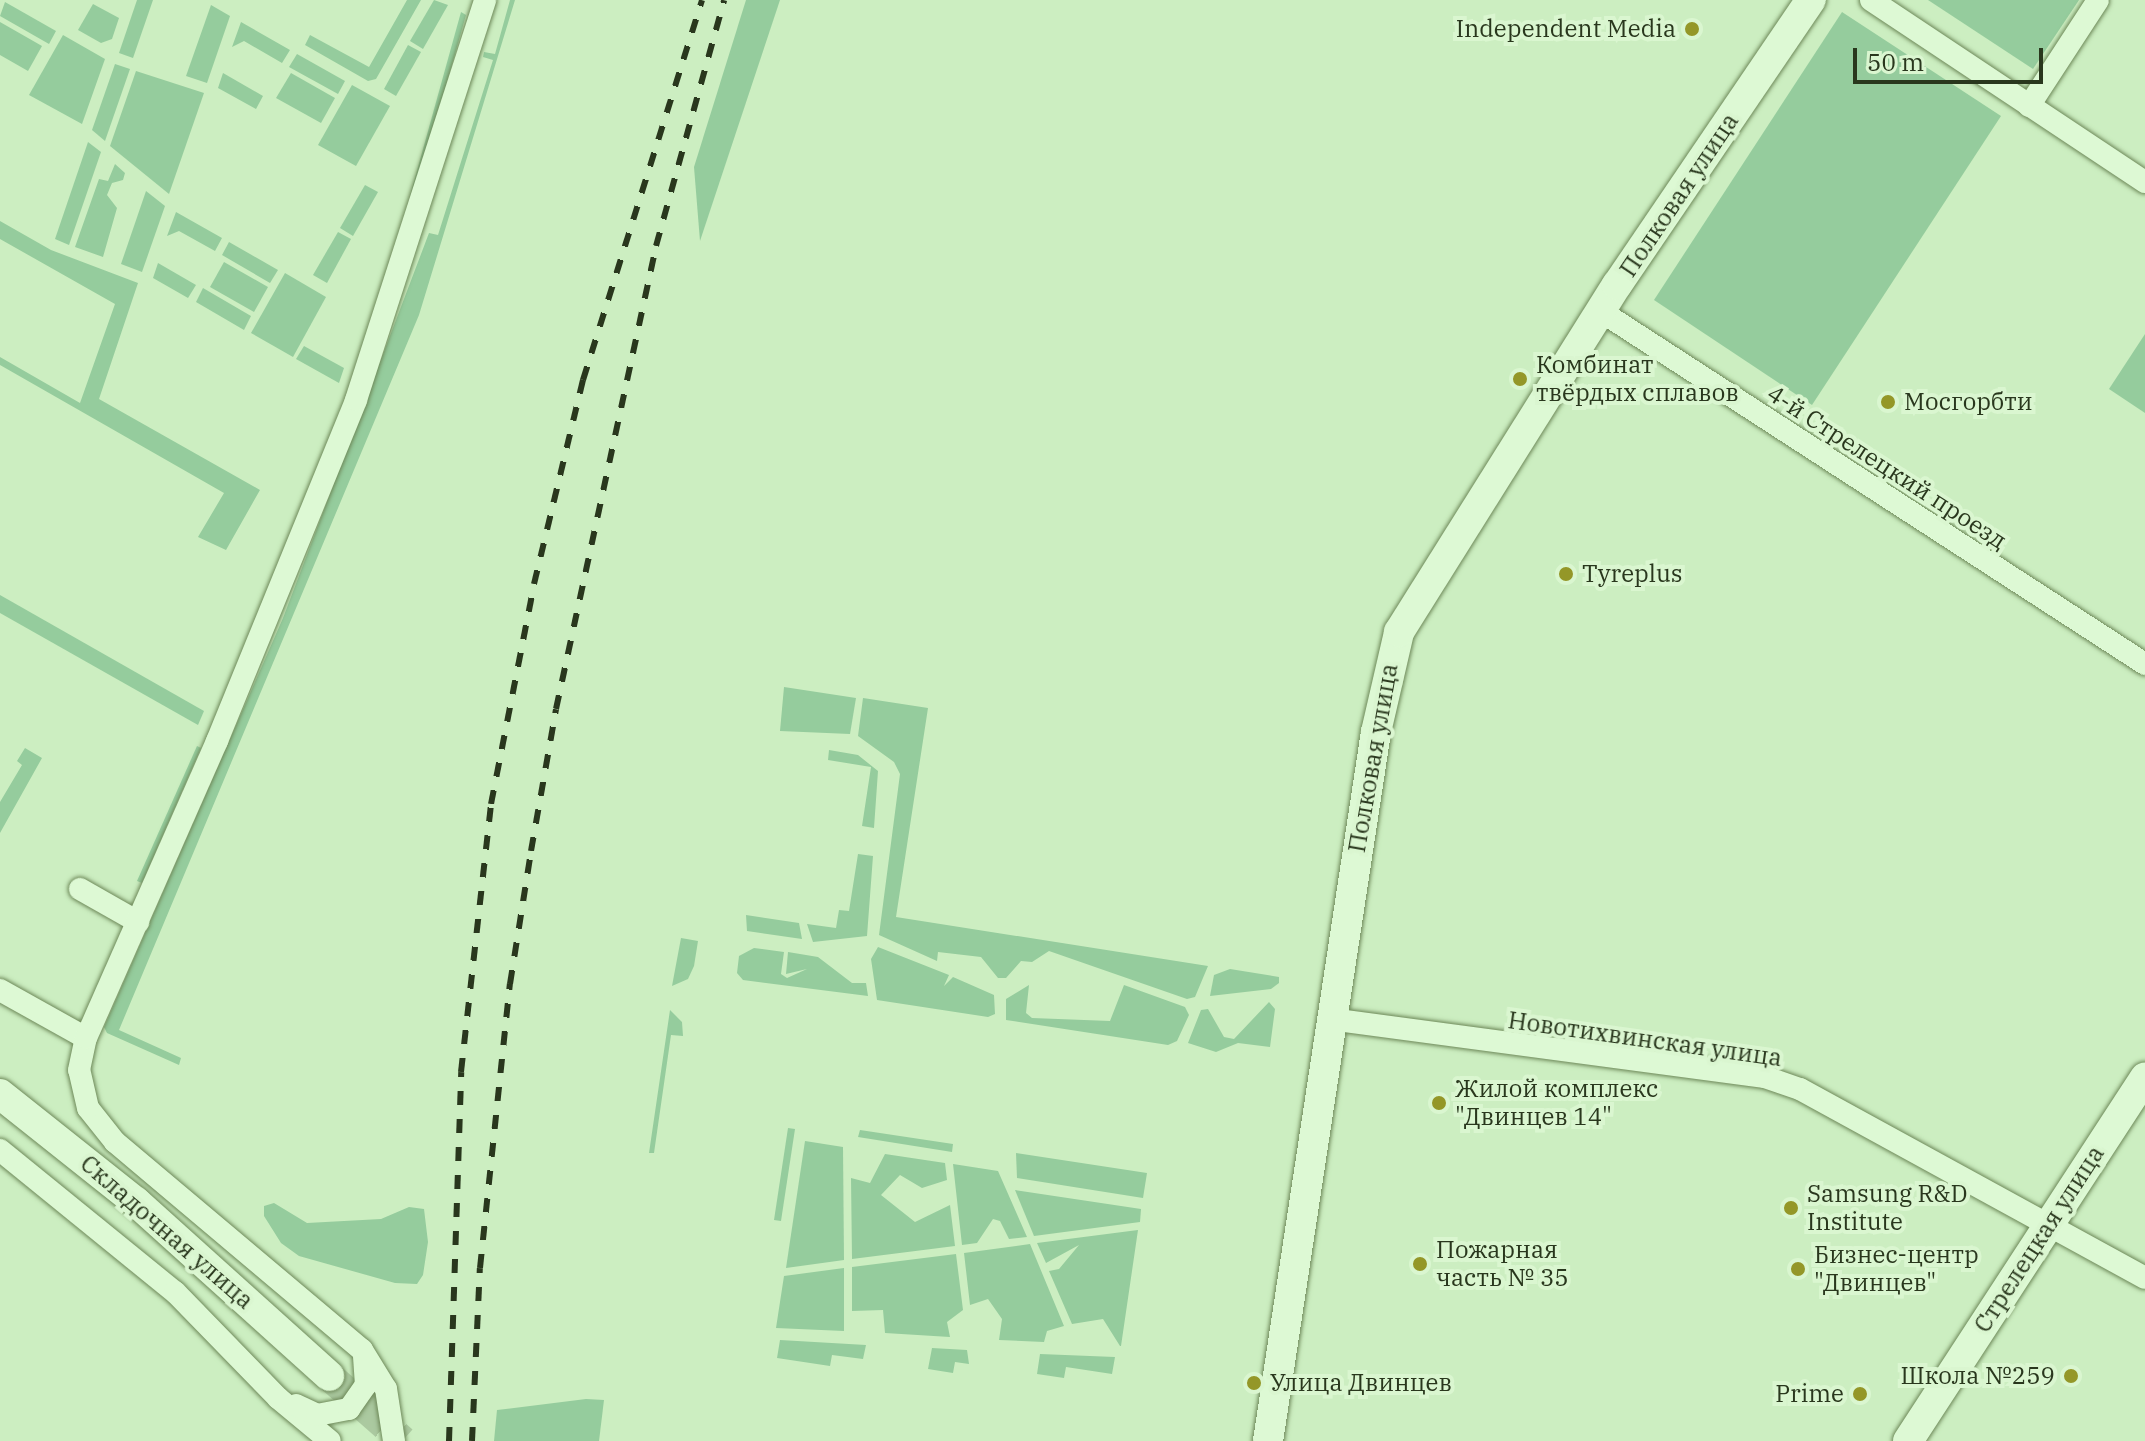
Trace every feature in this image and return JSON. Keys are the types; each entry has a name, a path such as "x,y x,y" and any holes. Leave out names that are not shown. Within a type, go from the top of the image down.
{"street":[{"path":"394,1441 386,1389 362,1350 98,1123 81,1092 85,1041 138,922 356,400 485,0"},
{"name":"Полковая улица","path":"1268,1441 1330,1019 1386,672 1399,632 1602,312 1811,0"},
{"path":"1871,0 2145,182"},
{"path":"2029,106 2098,0"},
{"name":"4-й Стрелецкий проезд","path":"1602,312 2145,664"},
{"path":"80,889 138,922"},
{"path":"0,990 85,1041"},
{"name":"Новотихвинская улица","path":"1330,1019 1765,1077 1826,1103 2045,1228 2145,1278"},
{"name":"Стрелецкая улица","path":"1908,1441 2145,1077"},
{"name":"Складочная улица","path":"0,1094 136,1202 329,1376"},
{"path":"0,1150 175,1292 264,1382 330,1441"},
{"path":"264,1382 301,1408 334,1416 359,1399 366,1385 362,1350"}],"green space":[{"path":"137,0 153,0 133,58 119,53"},
{"path":"407,0 421,0 376,79 368,81 305,45 310,35 369,67"},
{"path":"434,0 448,5 423,49 410,41"},
{"path":"510,0 515,0 419,315 119,1030 181,1058 179,1065 107,1033 104,1027 283,618 429,233 438,235 493,60 483,57 484,52 495,54"},
{"path":"746,0 780,0 700,241 694,167"},
{"path":"1928,0 2079,0 2033,69"},
{"path":"5,2 56,31 49,44 0,16"},
{"path":"93,4 119,18 112,39 101,43 78,30"},
{"path":"211,5 230,16 207,83 186,76"},
{"path":"461,12 466,15 414,199 410,196"},
{"path":"1842,12 2001,116 1812,405 1654,300"},
{"path":"0,22 42,46 28,71 0,55"},
{"path":"241,22 290,50 282,63 244,41 232,47"},
{"path":"63,35 105,59 82,124 29,95"},
{"path":"408,45 421,52 396,96 384,89"},
{"path":"297,54 345,81 338,94 289,67"},
{"path":"115,64 130,69 105,141 92,130"},
{"path":"136,71 204,93 169,194 110,146"},
{"path":"223,73 263,96 256,109 218,88"},
{"path":"291,73 335,98 321,123 276,98"},
{"path":"352,85 390,106 356,166 318,145"},
{"path":"88,142 101,152 69,245 55,239"},
{"path":"115,164 125,173 123,180 112,183 107,195 117,208 103,257 75,247 99,179 108,181"},
{"path":"365,185 378,192 353,236 340,228"},
{"path":"146,191 165,206 142,272 121,264"},
{"path":"176,212 222,238 215,251 179,231 167,236"},
{"path":"0,221 51,250 138,283 99,399 260,490 226,550 198,537 224,493 0,365 0,357 80,403 115,304 0,239"},
{"path":"338,232 351,239 327,283 313,275"},
{"path":"229,242 278,270 270,283 222,255"},
{"path":"224,262 268,287 254,312 210,287"},
{"path":"158,263 196,285 188,298 153,278"},
{"path":"285,273 326,297 293,357 251,333"},
{"path":"203,288 251,316 244,330 196,302"},
{"path":"2145,334 2145,413 2109,389"},
{"path":"304,346 344,368 339,383 296,359"},
{"path":"0,595 204,711 198,725 0,613"},
{"path":"784,687 856,698 850,734 780,731"},
{"path":"863,698 928,708 896,917 1208,966 1195,997 1187,999 1049,951 1032,962 1021,961 1006,978 998,978 981,957 938,952 937,961 879,935 900,774 894,762 858,736"},
{"path":"197,746 201,748 142,883 137,881"},
{"path":"25,748 42,758 0,833 0,802 22,765 17,761"},
{"path":"829,750 858,755 878,771 874,828 862,826 871,767 828,760"},
{"path":"858,854 873,856 867,936 813,942 807,924 836,928 839,910 849,911"},
{"path":"746,915 799,923 802,939 747,931"},
{"path":"681,938 698,941 694,966 688,979 672,986"},
{"path":"878,947 949,975 944,986 953,977 994,995 995,1014 988,1017 877,1000 871,959"},
{"path":"754,948 784,952 781,974 787,978 807,969 786,974 788,952 818,957 852,983 866,983 868,996 743,980 737,973 739,956"},
{"path":"1230,969 1279,977 1279,983 1271,989 1210,996 1214,975"},
{"path":"1029,985 1026,1013 1032,1018 1110,1021 1124,985 1185,1007 1189,1015 1177,1041 1168,1045 1006,1020 1006,999"},
{"path":"1269,1002 1275,1009 1270,1047 1238,1043 1216,1052 1188,1043 1201,1010 1208,1009 1224,1037 1234,1039"},
{"path":"670,1010 682,1022 683,1036 671,1035 654,1153 649,1153"},
{"path":"788,1128 795,1129 781,1221 774,1220"},
{"path":"860,1130 953,1144 952,1152 858,1137"},
{"path":"805,1141 843,1147 844,1260 786,1268"},
{"path":"1016,1153 1147,1173 1143,1198 1017,1178"},
{"path":"885,1154 945,1163 947,1180 922,1188 900,1175 881,1195 915,1222 950,1205 955,1246 852,1259 851,1178 870,1183"},
{"path":"953,1164 998,1171 1027,1237 1009,1239 1000,1221 993,1219 977,1243 962,1245"},
{"path":"1015,1190 1141,1209 1140,1222 1034,1236"},
{"path":"274,1203 307,1223 381,1219 409,1207 424,1209 428,1242 423,1275 417,1284 395,1283 299,1256 281,1243 264,1216 264,1206"},
{"path":"1138,1230 1120,1346 1103,1319 1072,1324 1049,1271 1059,1269 1079,1245 1046,1263 1037,1243"},
{"path":"1030,1244 1064,1326 1047,1331 1044,1342 999,1340 1002,1319 988,1299 970,1305 964,1253"},
{"path":"956,1254 963,1310 947,1322 950,1337 885,1333 883,1310 852,1311 852,1267"},
{"path":"844,1268 844,1331 776,1328 784,1276"},
{"path":"780,1340 866,1345 863,1359 832,1355 830,1366 777,1358"},
{"path":"932,1348 967,1350 969,1364 955,1362 953,1373 928,1369"},
{"path":"1040,1354 1115,1357 1112,1374 1066,1367 1064,1378 1037,1374"},
{"path":"586,1399 604,1400 599,1441 494,1441 497,1410"}],"tunnel":[{"path":"329,1376 403,1441"}],"railway":[{"path":"449,1441 461,1072 491,804 534,584 583,380 702,0"},
{"path":"472,1441 480,1268 510,984 531,851 556,709 656,246 724,0"}],"place":[{"name":"Independent Media","path":"1692,29"},
{"name":"Комбинат твёрдых сплавов","path":"1520,379"},
{"name":"Мосгорбти","path":"1888,402"},
{"name":"Tyreplus","path":"1566,574"},
{"name":"Жилой комплекс \"Двинцев 14\"","path":"1439,1103"},
{"name":"Samsung R&D Institute","path":"1791,1208"},
{"name":"Пожарная часть № 35","path":"1420,1264"},
{"name":"Бизнес-центр \"Двинцев\"","path":"1798,1269"},
{"name":"Школа №259","path":"2071,1376"},
{"name":"Улица Двинцев","path":"1254,1383"},
{"name":"Prime","path":"1860,1394"}]}
